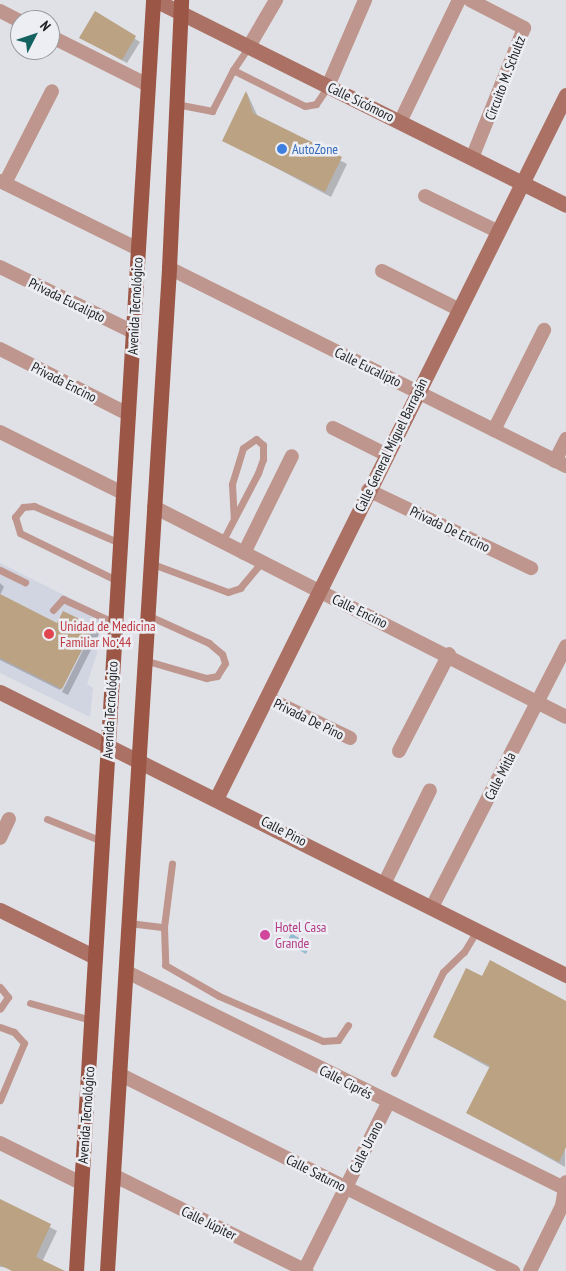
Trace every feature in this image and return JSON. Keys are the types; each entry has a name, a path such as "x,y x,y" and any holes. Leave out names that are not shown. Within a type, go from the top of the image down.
{"main road":[{"name":"Avenida Tecnológico","path":"76,1271 154,0"},
{"path":"107,1271 127,972 137,760 169,268 181,6"}],"street":[{"name":"Calle Sicómoro","path":"154,0 181,6 248,48 566,205"},
{"path":"248,48 276,0"},
{"path":"328,86 366,0"},
{"path":"400,122 459,0"},
{"name":"Circuito M. Schultz","path":"470,0 524,28 472,158"},
{"path":"60,41 148,85"},
{"path":"52,91 3,182 138,249"},
{"name":"Calle General Miguel Barragán","path":"217,797 269,699 368,490 497,231 564,102"},
{"path":"425,196 497,231"},
{"name":"Privada Eucalipto","path":"0,268 133,332"},
{"name":"Calle Eucalipto","path":"169,268 561,463"},
{"path":"382,271 458,309"},
{"path":"494,430 544,330"},
{"name":"Privada Encino","path":"0,350 128,414"},
{"path":"333,428 387,455"},
{"path":"0,432 123,493"},
{"path":"561,463 566,439"},
{"path":"244,552 292,456"},
{"name":"Privada De Encino","path":"368,490 531,568"},
{"name":"Calle Encino","path":"154,507 319,591 449,654 566,716"},
{"name":"Calle Mitla","path":"433,905 566,646"},
{"path":"399,751 449,654"},
{"name":"Calle Pino","path":"0,692 137,760 217,797 566,974"},
{"name":"Privada De Pino","path":"269,699 350,738"},
{"path":"385,882 430,790"},
{"path":"0,838 9,819"},
{"path":"0,910 95,957"},
{"name":"Calle Ciprés","path":"127,972 388,1103 565,1186"},
{"name":"Calle Saturno","path":"119,1074 510,1270"},
{"name":"Calle Urano","path":"305,1271 388,1103"},
{"path":"0,1142 81,1183"},
{"name":"Calle Júpiter","path":"113,1175 305,1271"},
{"path":"530,1271 562,1206 565,1186"}],"lane":[{"path":"176,104 212,111 248,48"},
{"path":"234,70 305,106 316,104 328,86"},
{"path":"222,542 234,518 263,460 263,445 256,439 243,448 232,484 234,518"},
{"path":"118,581 20,533 16,517 23,507 34,506 120,543"},
{"path":"150,563 228,592 240,588 262,562"},
{"path":"0,570 24,582"},
{"path":"53,610 63,599 115,623"},
{"path":"144,660 206,678 217,676 225,663 222,654 209,643 147,615"},
{"path":"47,819 102,841"},
{"path":"172,864 164,927 165,965 178,976 323,1042 338,1040 348,1025"},
{"path":"129,924 164,927"},
{"path":"394,1073 443,972 464,952 478,928"},
{"path":"0,986 8,996 0,1009"},
{"path":"30,1003 91,1020"},
{"path":"0,1027 14,1032 24,1043 0,1100"}],"shaded area":[{"name":"Unidad de Medicina Familiar No:44","path":"0,563 100,613 97,653 87,684 93,688 90,717 0,673"}],"water":[{"path":"291,933 310,945 306,954 287,943"}],"building":[{"path":"95,11 136,36 122,60 79,38"},
{"name":"AutoZone","path":"246,91 253,113 342,157 325,192 222,141"},
{"path":"0,594 57,623 63,611 94,626 62,689 0,658"},
{"path":"490,960 566,1001 566,1147 559,1162 466,1113 490,1066 433,1037 466,968 482,976"},
{"path":"0,1199 51,1224 36,1257 65,1271 12,1271 0,1265"}],"place":[{"name":"AutoZone","path":"282,149"},
{"name":"Unidad de Medicina Familiar No:44","path":"49,634"},
{"name":"Hotel Casa Grande","path":"265,935"}]}
